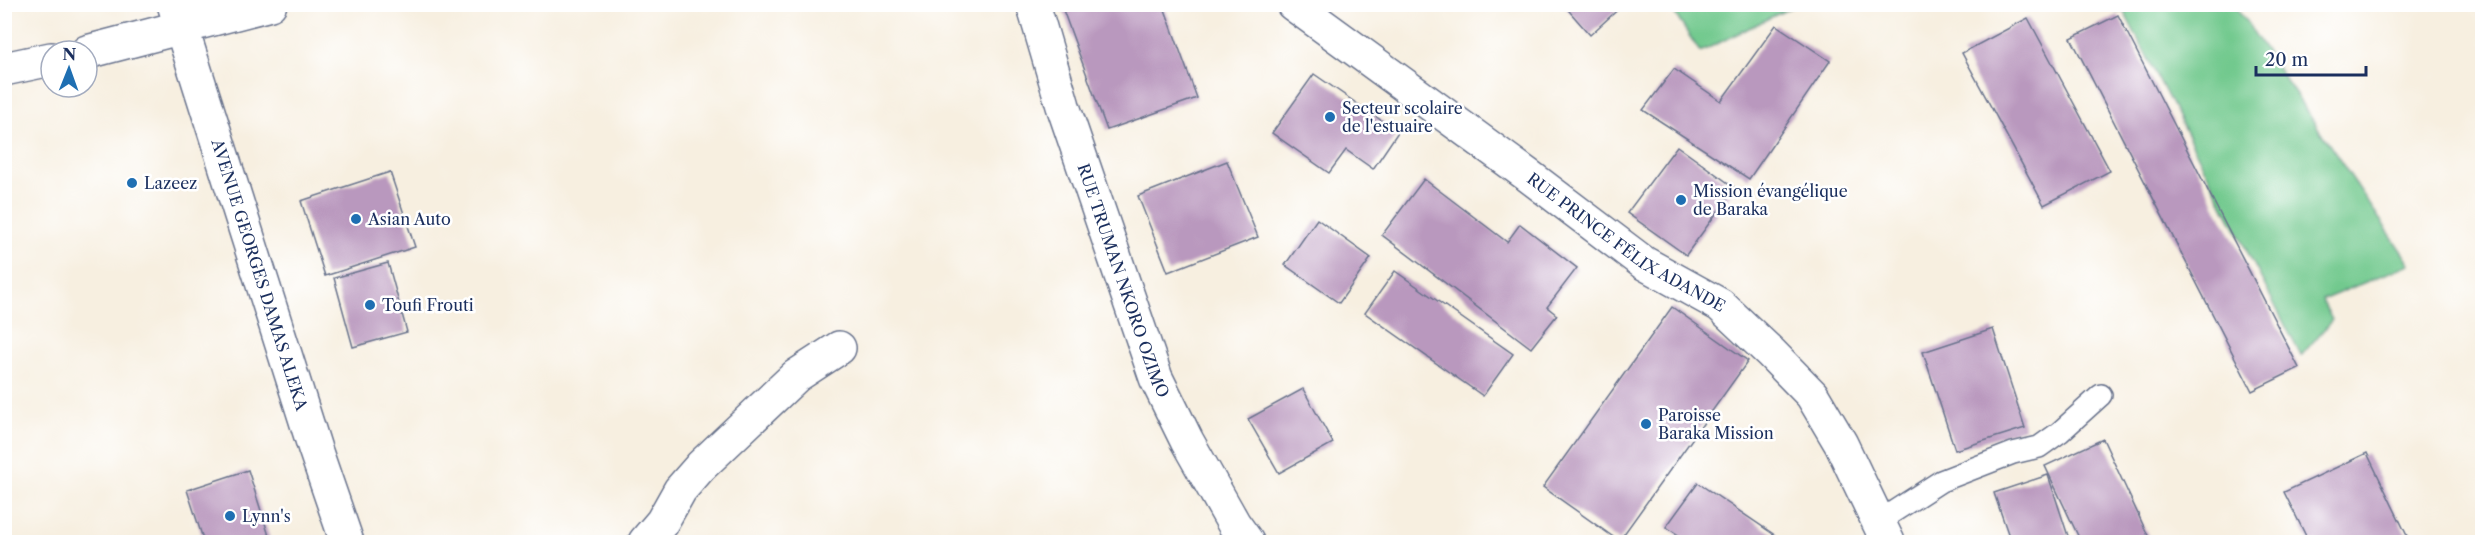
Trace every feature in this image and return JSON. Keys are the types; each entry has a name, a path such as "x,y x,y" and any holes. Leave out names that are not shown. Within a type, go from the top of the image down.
{"street":[{"path":"99,46 178,15 270,4"},
{"name":"RUE TRUMAN NKORO OZIMO","path":"1033,4 1067,117 1156,378 1193,451 1247,543"},
{"name":"RUE PRINCE FÉLIX ADANDE","path":"1293,4 1644,263 1720,305 1812,395 1841,444 1883,532"},
{"name":"AVENUE GEORGES DAMAS ALEKA","path":"178,15 315,449 347,543"},
{"path":"4,69 39,62"},
{"path":"645,543 662,522 680,490 701,466 796,376 839,348"}],"lane":[{"path":"1883,532 1941,481 2013,453 2039,447 2060,432 2101,395"}],"green space":[{"path":"1669,5 1796,5 1700,52"},
{"path":"2089,5 2235,5 2410,264 2322,300 2332,320 2301,356 2124,12"}],"building":[{"path":"1077,4 1163,4 1197,98 1107,130 1063,10"},
{"path":"1563,4 1624,4 1590,35"},
{"path":"2118,15 2299,368 2252,391 2071,38"},
{"path":"2028,18 2110,171 2044,205 1962,53"},
{"path":"1776,25 1830,61 1749,179 1643,110 1674,69 1721,101"},
{"name":"Secteur scolaire de l'estuaire","path":"1314,74 1398,132 1373,169 1346,150 1329,173 1272,133"},
{"name":"Mission évangélique de Baraka","path":"1677,146 1735,188 1686,255 1627,213"},
{"path":"1227,161 1258,237 1168,272 1138,196"},
{"name":"Asian Auto","path":"390,172 415,247 325,276 301,201"},
{"path":"1424,179 1507,242 1520,224 1577,268 1547,307 1557,315 1531,348 1382,235"},
{"path":"1317,219 1371,258 1339,303 1285,265"},
{"name":"Toufi Frouti","path":"388,263 407,332 353,347 334,278"},
{"path":"1395,271 1513,354 1483,396 1365,313"},
{"name":"Paroisse Baraka Mission","path":"1672,307 1748,361 1619,541 1543,487"},
{"path":"1993,329 2025,428 1955,450 1923,352"},
{"path":"1303,389 1333,443 1279,473 1248,419"},
{"path":"2103,439 2151,542 2081,542 2045,466"},
{"path":"2367,453 2410,542 2309,542 2284,492"},
{"path":"248,470 271,542 204,542 187,490"},
{"path":"2048,475 2070,542 2011,542 1994,493"},
{"path":"1698,483 1776,536 1771,542 1689,542 1666,527"}],"place":[{"name":"Secteur scolaire de l'estuaire","path":"1330,117"},
{"name":"Lazeez","path":"132,183"},
{"name":"Mission évangélique de Baraka","path":"1681,200"},
{"name":"Asian Auto","path":"356,219"},
{"name":"Toufi Frouti","path":"370,305"},
{"name":"Paroisse Baraka Mission","path":"1646,424"},
{"name":"Lynn's","path":"230,516"}]}
